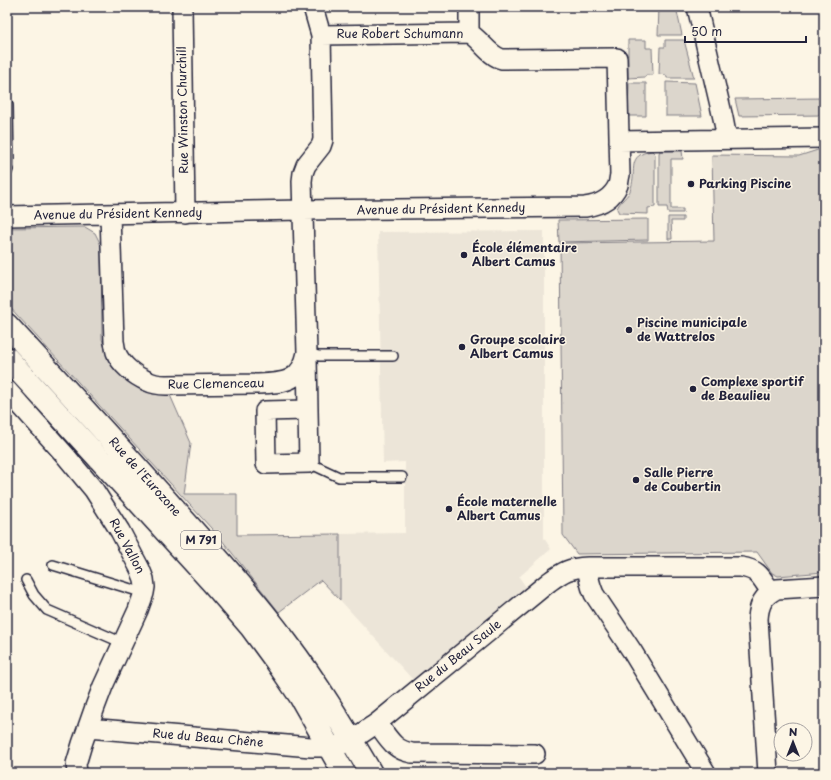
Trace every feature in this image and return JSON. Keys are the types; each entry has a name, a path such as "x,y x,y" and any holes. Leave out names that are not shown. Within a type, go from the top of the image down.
{"main road":[{"name":"Rue de l'Eurozone","path":"7,325 249,595 303,665 371,773"},
{"name":"Rue de l'Eurozone","path":"7,358 247,622 293,686 344,773"}],"street":[{"name":"Rue Winston Churchill","path":"182,7 185,212"},
{"path":"313,7 321,35"},
{"path":"469,7 470,33"},
{"path":"697,7 727,139"},
{"name":"Rue Robert Schumann","path":"302,210 303,173 306,165 321,146 323,140 321,35 470,33 494,56 502,59 617,58 619,141"},
{"path":"619,141 824,138"},
{"name":"Avenue du Président Kennedy","path":"7,216 594,206 602,203 608,198 618,185 620,176 619,141"},
{"name":"Rue Clemenceau","path":"302,210 309,463"},
{"name":"Rue Clemenceau","path":"110,214 114,342 120,359 133,373 148,381 166,386 272,384 291,379 297,375 305,362 307,353"},
{"name":"Rue Vallon","path":"7,390 84,477 101,500 120,531 144,579 144,593 138,610 103,686 78,756 76,764 77,773"},
{"path":"307,410 265,411 266,464 309,463"},
{"path":"588,567 589,582 594,594 632,651 703,772"},
{"name":"Rue du Beau Saule","path":"329,747 351,740 377,723 549,582 567,570 588,567 741,567 750,568 756,571 771,592"},
{"path":"768,773 758,619 759,610 764,598 777,589 824,586"},
{"path":"377,723 393,745 404,752 535,754"},
{"name":"Rue du Beau Chêne","path":"88,728 300,746 329,747"}],"lane":[{"path":"7,105 9,166 7,172"},
{"path":"307,353 319,356 393,356"},
{"path":"309,463 339,477 402,477"},
{"path":"53,565 144,593"},
{"path":"26,580 34,595 47,610 123,643"}],"shaded area":[{"path":"659,7 676,7 682,35 658,35"},
{"path":"628,40 646,40 646,48 652,48 653,75 628,78"},
{"path":"665,40 684,40 694,78 667,78 666,75 659,74 660,47 665,47"},
{"path":"666,82 695,83 702,116 666,116"},
{"path":"629,83 646,83 646,116 628,116"},
{"path":"824,98 824,115 739,116 735,99"},
{"name":"Complexe sportif de Beaulieu","path":"824,148 824,572 778,576 772,573 757,552 577,554 563,535 560,243 714,241 712,155 799,156"},
{"path":"652,151 655,154 655,207 648,208 648,214 619,213 617,209 618,206 631,188 634,164 636,160 644,153"},
{"path":"660,151 682,151 683,159 671,159 671,209 683,209 683,213 668,213 667,207 659,207"},
{"path":"668,217 683,217 683,221 671,221 672,239 668,239"},
{"path":"648,219 648,240 559,242 558,220"},
{"path":"85,227 95,233 101,245 102,339 108,360 124,378 139,389 153,394 170,395 191,443 184,494 237,494 237,535 340,534 340,600 321,580 279,612 221,539 7,304 7,228"},
{"name":"Groupe scolaire Albert Camus","path":"544,231 544,538 551,549 519,577 526,587 414,681 340,600 340,534 405,533 405,462 383,463 378,232"}],"place":[{"name":"Parking Piscine","path":"691,184"},
{"name":"École élémentaire Albert Camus","path":"464,255"},
{"name":"Piscine municipale de Wattrelos","path":"629,330"},
{"name":"Groupe scolaire Albert Camus","path":"462,347"},
{"name":"Complexe sportif de Beaulieu","path":"693,389"},
{"name":"Salle Pierre de Coubertin","path":"636,480"},
{"name":"École maternelle Albert Camus","path":"449,509"}]}
